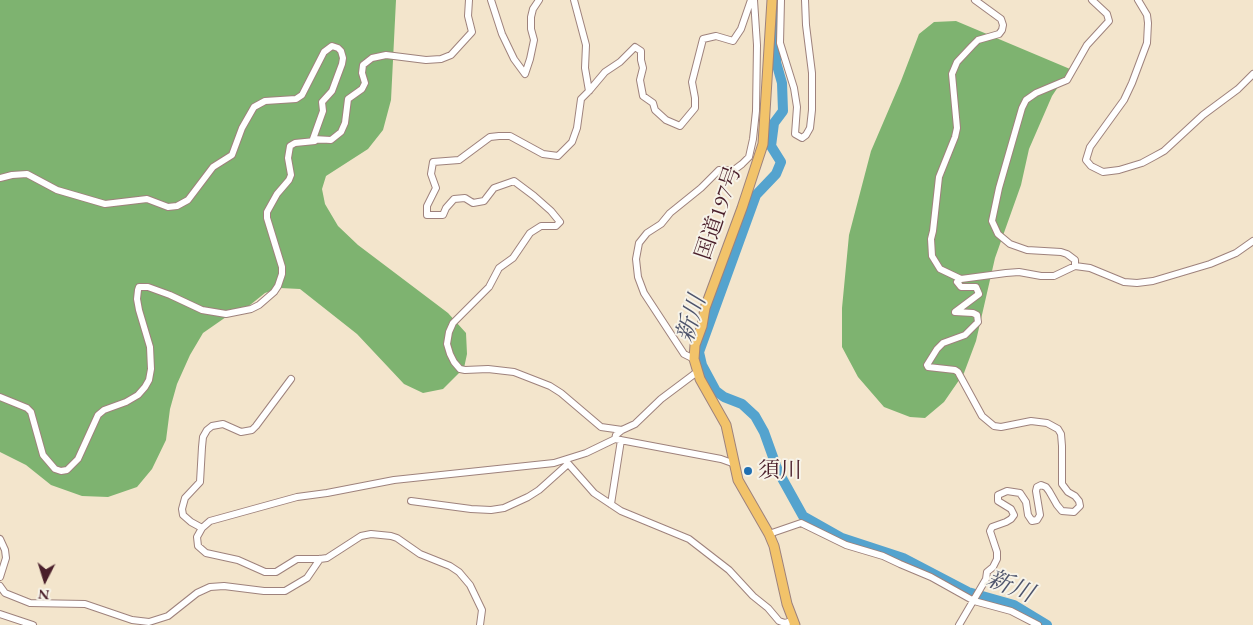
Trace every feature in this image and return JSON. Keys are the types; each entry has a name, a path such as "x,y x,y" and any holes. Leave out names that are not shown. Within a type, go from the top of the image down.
{"highway":[{"name":"国道197号","path":"772,0 775,43 763,144 742,208 705,308 702,326 695,345 694,359 697,372 726,425 738,480 769,534 779,564 787,604 794,623"}],"street":[{"path":"313,139 331,140 341,132 345,123 348,99 362,89 365,83 362,65 372,58 386,55 441,60 451,55 472,32 468,16 469,0"},
{"path":"491,0 502,34 514,60 525,74 534,40 531,17 533,10 540,0"},
{"path":"574,0 586,45 585,68 589,91"},
{"path":"622,430 601,427 550,386 514,372 488,368 465,370 460,368 450,354 447,344 453,323 489,287 499,268 513,258 530,233 541,226 556,226 560,222 534,196 514,181 494,188 484,201 473,202 465,198 454,199 443,215 427,215 427,206 436,188 431,174 432,162 459,160 490,137 499,136 510,136 543,154 558,156 572,142 577,128 581,99 605,72 620,62 635,47 641,51 643,68 640,80 643,96 653,103 655,110 666,120 680,126 695,108 696,98 692,82 703,39 716,36 733,40 741,29 753,0"},
{"path":"694,359 684,354 644,293 638,277 636,259 639,243 647,233 661,224 670,213 701,188 719,170 734,170 748,156 753,139 756,111 757,45 753,0"},
{"path":"781,0 775,43 794,88 797,107 795,134 802,138 806,136 810,128 812,110 812,73 805,0"},
{"path":"961,279 940,269 935,264 931,250 931,239 939,177 957,128 952,74 957,62 978,40 999,34 1003,25 1001,19 975,0"},
{"path":"1075,266 1075,260 1062,252 1027,250 1010,244 998,234 993,226 992,213 1022,108 1026,100 1036,93 1067,80 1087,44 1109,21 1107,14 1092,0"},
{"path":"1138,0 1147,15 1147,43 1124,100 1113,117 1098,134 1086,155 1086,160 1091,166 1103,172 1113,171 1142,163 1164,151 1203,115 1238,89 1253,74"},
{"path":"0,178 27,174 57,190 105,204 147,199 168,207 182,204 188,200 213,167 232,154 242,128 254,108 265,101 296,99 302,95 324,52 329,47 335,46 341,51 342,64 332,91 322,102 323,111 313,139 315,141 295,143 290,146 288,158 291,175 267,212 267,218 282,267 282,274 274,292 259,305 251,309 226,314 202,310 170,295 148,287 140,287 138,290 138,304 150,348 151,368 149,380 146,387 138,395 98,414 78,459 70,468 61,471 51,466 41,450 31,412 27,408 0,398"},
{"path":"959,625 986,579 987,572 993,567 997,559 998,552 990,531 992,527 1011,519 1014,514 1011,509 998,501 997,498 1001,492 1020,493 1026,502 1028,515 1032,521 1037,520 1040,515 1036,492 1037,487 1041,485 1046,487 1062,511 1074,512 1080,506 1076,496 1068,492 1062,484 1062,446 1058,429 1047,423 1032,420 1001,427 994,426 982,416 958,372 955,370 928,368 927,365 937,349 943,344 965,335 978,322 977,314 955,312 979,294 976,288 961,287 957,282 969,277 1020,272 1041,276 1054,276 1075,266 1090,268 1124,282 1153,281 1210,264 1236,253 1253,242"},
{"path":"611,504 618,439 616,435 634,424 662,398 697,372"},
{"path":"202,528 183,515 182,510 185,498 200,482 203,437 207,430 212,426 223,424 241,432 252,430 291,379"},
{"path":"480,625 482,610 470,585 459,572 450,566 420,554 397,538 366,534 333,555 320,560 297,560 276,572 265,572 238,560 206,553 201,550 197,542 199,533 210,521 218,518 297,497 394,480 566,462 618,439 721,459 735,464"},
{"path":"411,501 471,509 491,510 504,508 539,490 566,462"},
{"path":"566,462 594,493 621,511 689,540 729,570 779,621 794,623"},
{"path":"769,534 801,523 846,545 883,556 974,601 1011,611 1038,625"},
{"path":"0,540 5,550 6,558 0,577"},
{"path":"0,586 5,593 30,602 91,606 132,620 149,622 168,616 197,593 210,587 224,586 264,591 284,591 308,578 320,560"},
{"path":"0,614 33,625"}],"green space":[{"path":"0,0 396,0 391,100 383,130 368,149 326,176 322,189 325,204 338,226 358,245 448,313 466,333 467,354 464,368 443,389 423,393 404,384 357,334 300,289 280,288 265,293 245,309 226,317 203,333 190,355 177,384 170,409 166,440 152,469 137,487 108,497 82,496 51,485 26,465 0,452"},
{"path":"956,21 1070,69 1052,96 1029,149 1021,185 995,258 976,341 964,373 944,402 925,418 910,417 884,407 858,377 842,347 842,308 849,235 871,151 919,34 934,22"}],"waterway":[{"name":"新川","path":"777,0 776,62 782,83 783,111 774,123 771,146 781,162 776,174 756,195 699,352 702,365 716,391 724,397 742,404 755,416 764,432 778,471 803,516 842,538 903,558 968,592 1014,605 1047,625"}],"place":[{"name":"須川","path":"748,471"}]}
